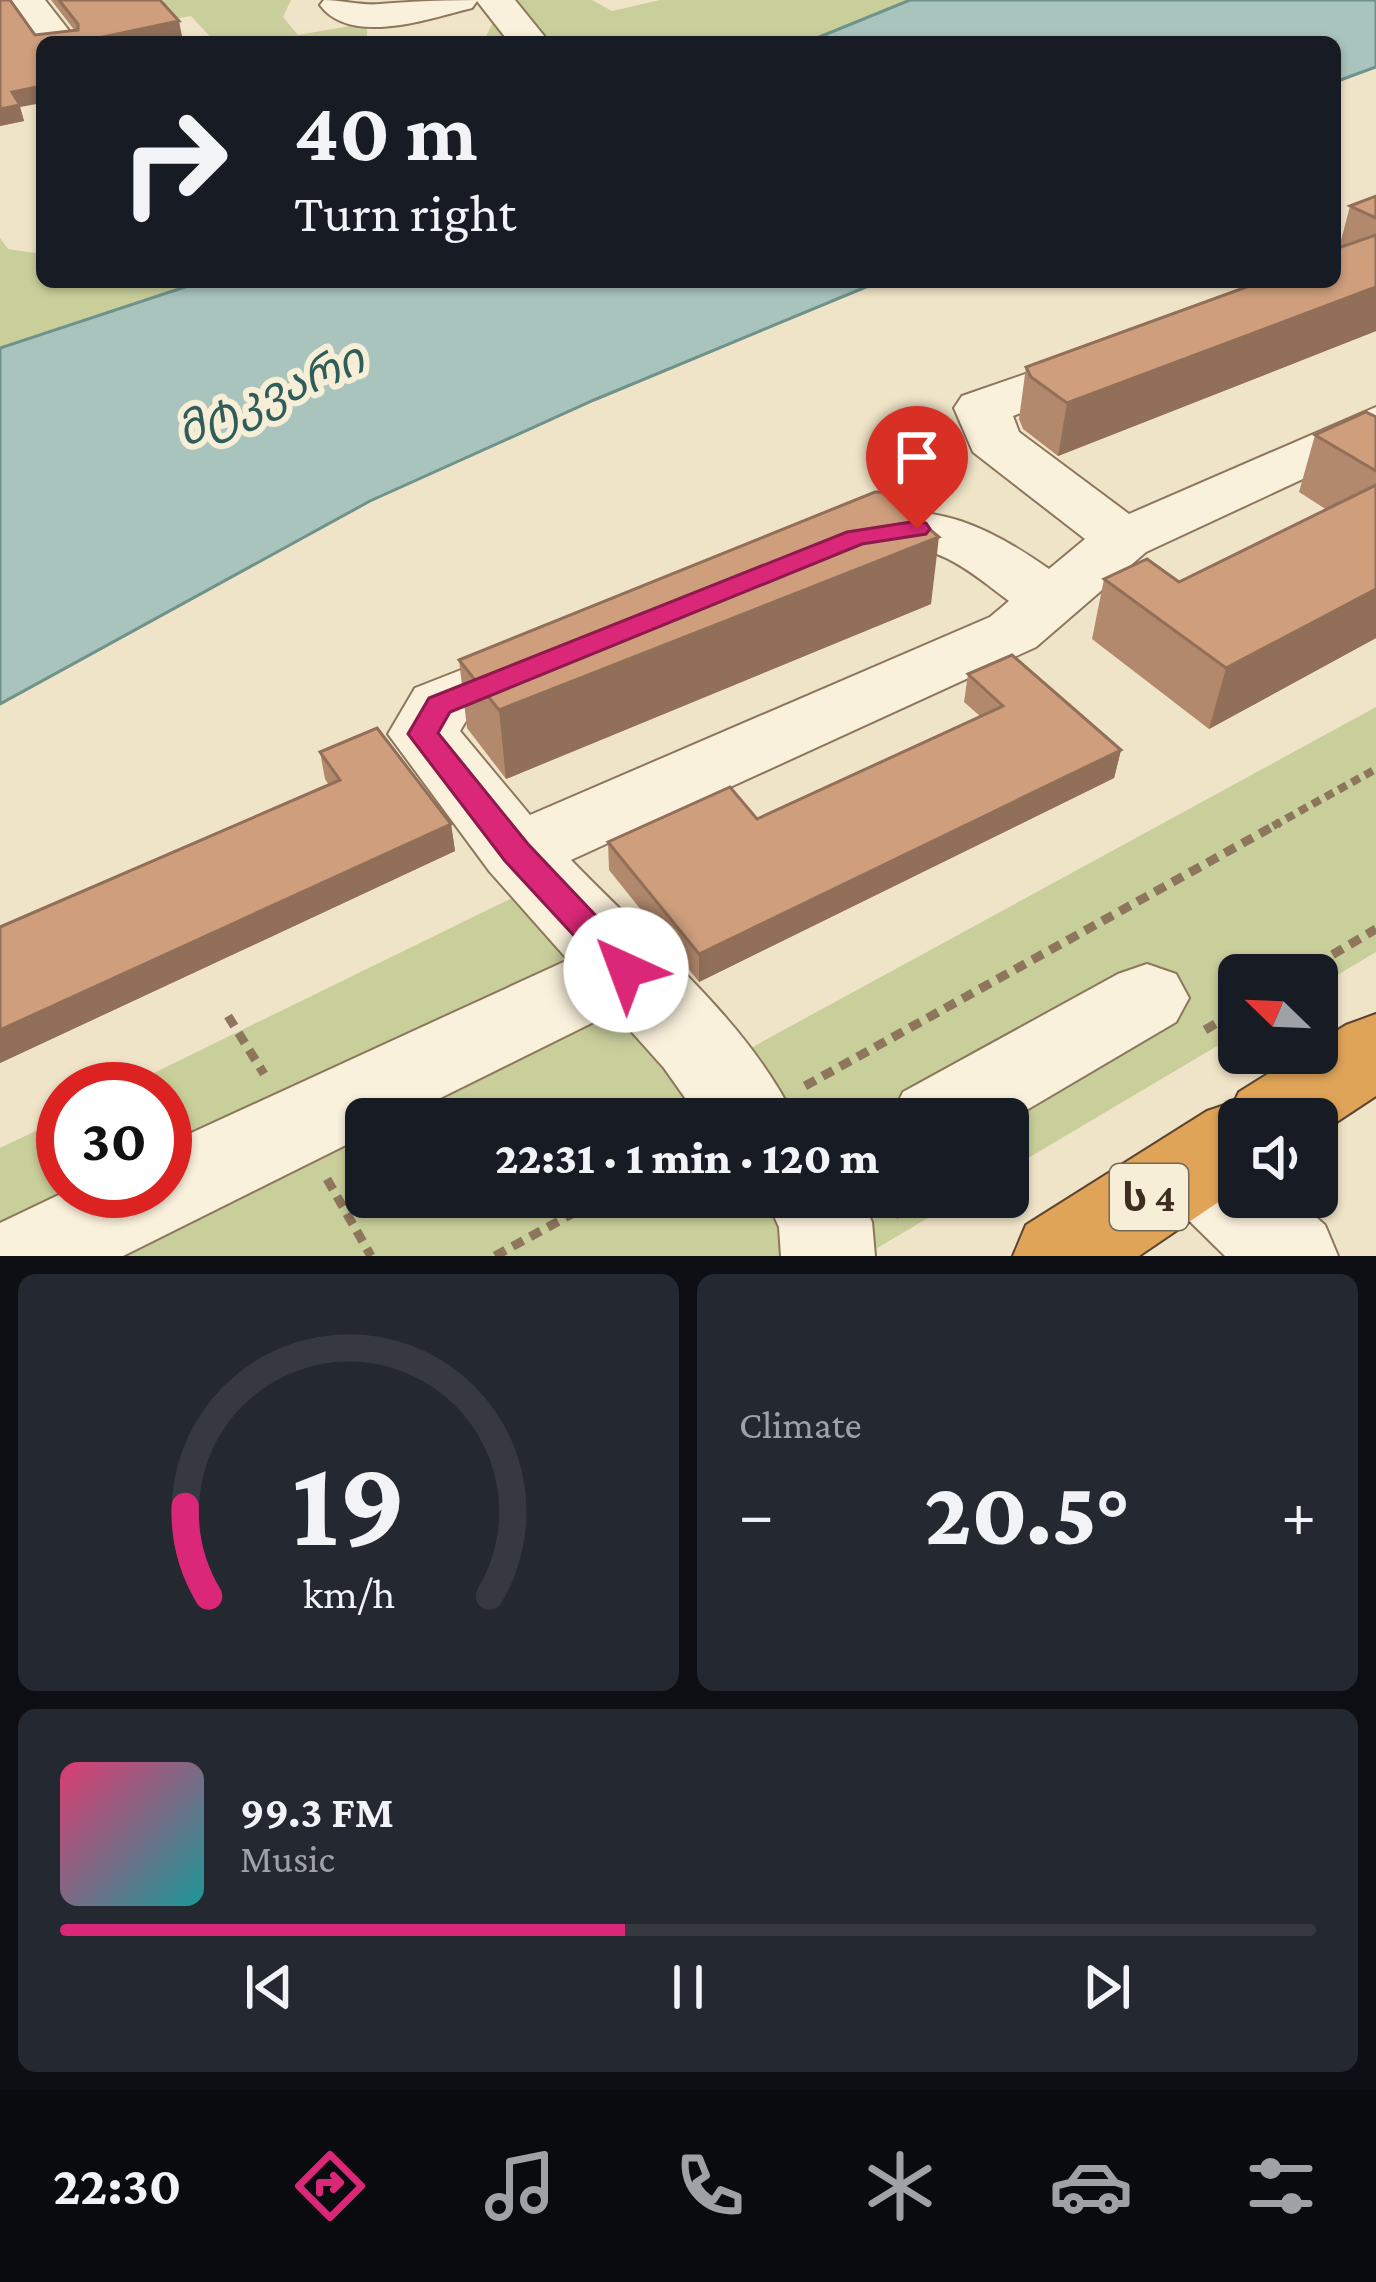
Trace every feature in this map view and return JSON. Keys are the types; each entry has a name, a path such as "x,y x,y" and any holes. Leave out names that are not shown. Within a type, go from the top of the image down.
{"highway":[{"path":"1302,1098 1376,1050"},
{"name":"ს 4","path":"1060,1256 1217,1153"}],"street":[{"path":"0,3 15,0"},
{"path":"26,0 53,36"},
{"path":"339,5 372,17 459,0"},
{"path":"495,0 524,36"},
{"path":"1124,539 993,440 982,408 1158,343"},
{"path":"517,852 1013,632 1124,539 1376,424"},
{"path":"790,563 856,537 917,529 959,536 1050,601"},
{"path":"615,634 440,705 423,734 517,852 694,1043 736,1098"},
{"path":"192,1176 626,970"},
{"path":"971,1098 1147,998"},
{"path":"1217,1153 1291,1256"},
{"path":"28,1256 106,1218"},
{"path":"823,1218 829,1256"}],"path":[{"path":"787,1098 1376,769"},
{"path":"1334,954 1376,929"},
{"path":"495,1256 565,1218"}],"green space":[{"path":"166,0 291,0 283,17 298,35 367,23 367,36 209,36 191,16 119,29 104,11"},
{"path":"592,0 612,11 660,0 910,0 822,36 486,36 495,19 478,4"},
{"path":"0,238 8,249 36,253 36,288 182,288 0,348"},
{"path":"1376,707 1376,952 1338,975 1338,954 1218,954 1218,1045 1029,1158 1029,1098 345,1098 345,1218 928,1218 864,1256 0,1256 0,1148 36,1131 36,1218 192,1218 192,1062 176,1062 553,878 701,1075"}],"water":[{"path":"910,0 1376,0 1376,67 1341,80 1341,36 822,36"},
{"name":"მტკვარი","path":"182,288 864,288 594,400 370,501 0,704 0,348"}],"building":[{"path":"0,0 10,0 35,35 78,30 59,0 160,0 179,21 108,36 36,36 36,87 12,92 20,105 0,109"},
{"path":"1376,196 1376,218 1350,206"},
{"path":"1376,235 1376,287 1067,403 1031,377 1026,367 1243,288 1341,288 1341,247"},
{"path":"1366,412 1376,417 1376,471 1315,435"},
{"path":"1376,485 1376,589 1226,668 1104,579 1147,559 1179,582"},
{"path":"875,492 885,492 939,537 499,710 459,660"},
{"path":"1012,655 1121,750 699,954 608,842 730,787 757,819 1003,706 968,674"},
{"path":"377,728 451,824 0,1030 0,927 340,780 320,752"}],"route":[{"path":"626,970 517,852 423,734 440,705 856,537 917,529"}]}
